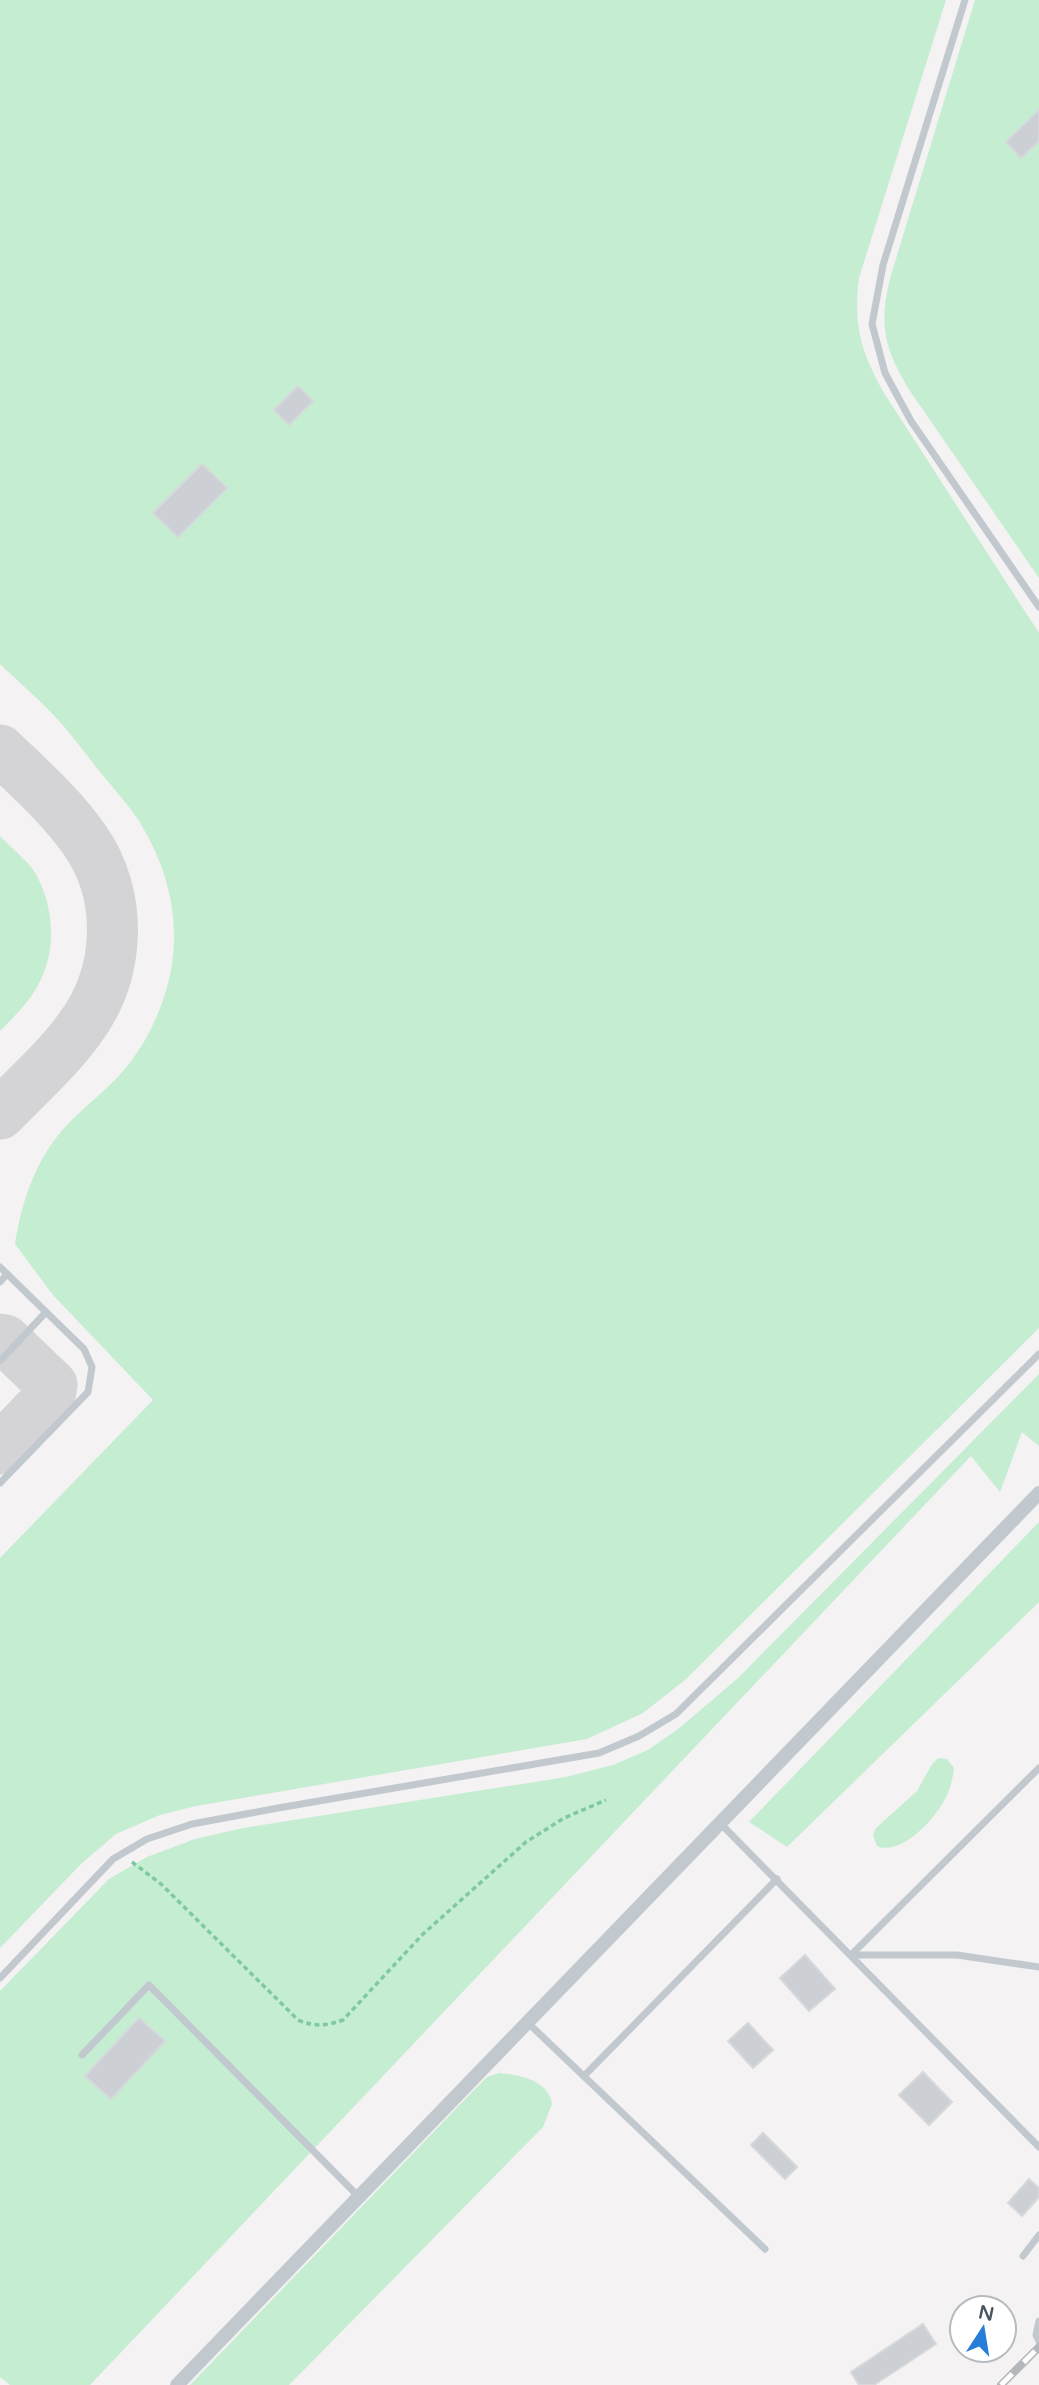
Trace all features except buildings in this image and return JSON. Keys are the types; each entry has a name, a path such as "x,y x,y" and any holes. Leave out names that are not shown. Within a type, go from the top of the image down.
{"street":[{"path":"177,2385 1039,1493"}],"lane":[{"path":"965,0 883,265 872,324 885,373 911,421 1039,607"},
{"path":"0,1267 84,1349 92,1367 88,1392 0,1483"},
{"path":"0,1282 8,1274"},
{"path":"0,1361 46,1312"},
{"path":"0,1978 113,1859 147,1839 192,1824 599,1753 639,1736 676,1714 1039,1354"},
{"path":"851,1955 1039,1768"},
{"path":"720,1823 1039,2147"},
{"path":"584,2076 777,1879"},
{"path":"851,1955 957,1955 1039,1967"},
{"path":"82,2055 149,1985 359,2197"},
{"path":"527,2021 765,2249"},
{"path":"1024,2256 1039,2235"},
{"path":"1039,2321 1036,2335 1039,2341"}],"path":[{"path":"122,1854 161,1884 298,2021 313,2027 326,2026 343,2020 423,1934 526,1842 564,1818 606,1800"}],"green space":[{"path":"0,0 946,0 859,278 857,310 864,351 884,393 1039,633 1039,1328 685,1680 643,1713 587,1739 196,1806 160,1815 116,1834 82,1863 0,1948 0,1558 153,1400 53,1295 15,1244 26,1196 47,1151 67,1125 121,1073 139,1050 152,1026 170,976 174,929 167,884 149,839 137,818 61,723 0,664"},
{"path":"975,0 1039,0 1039,578 910,391 889,349 884,322 891,275"},
{"path":"0,836 37,876 50,916 51,944 38,985 26,1003 0,1031"},
{"path":"1039,1374 1039,1446 1022,1432 1000,1492 971,1456 90,2385 10,2385 0,2377 0,1991 109,1879 147,1857 195,1839 243,1828 566,1777 613,1765 648,1750 678,1729 737,1679"},
{"path":"1039,1522 1039,1602 787,1847 749,1822"},
{"path":"938,1758 947,1759 954,1768 948,1792 936,1813 908,1840 887,1848 877,1846 873,1835 876,1828 917,1791"},
{"path":"499,2073 524,2077 545,2089 552,2104 543,2127 289,2385 190,2385 473,2091 487,2077"}],"taxiway":[{"path":"0,750 55,804 84,839 106,884 112,934 110,959 94,1006 62,1051 0,1114"},
{"path":"0,1339 5,1340 52,1385 50,1397 0,1449"}],"railway":[{"path":"1001,2385 1039,2347"}]}
